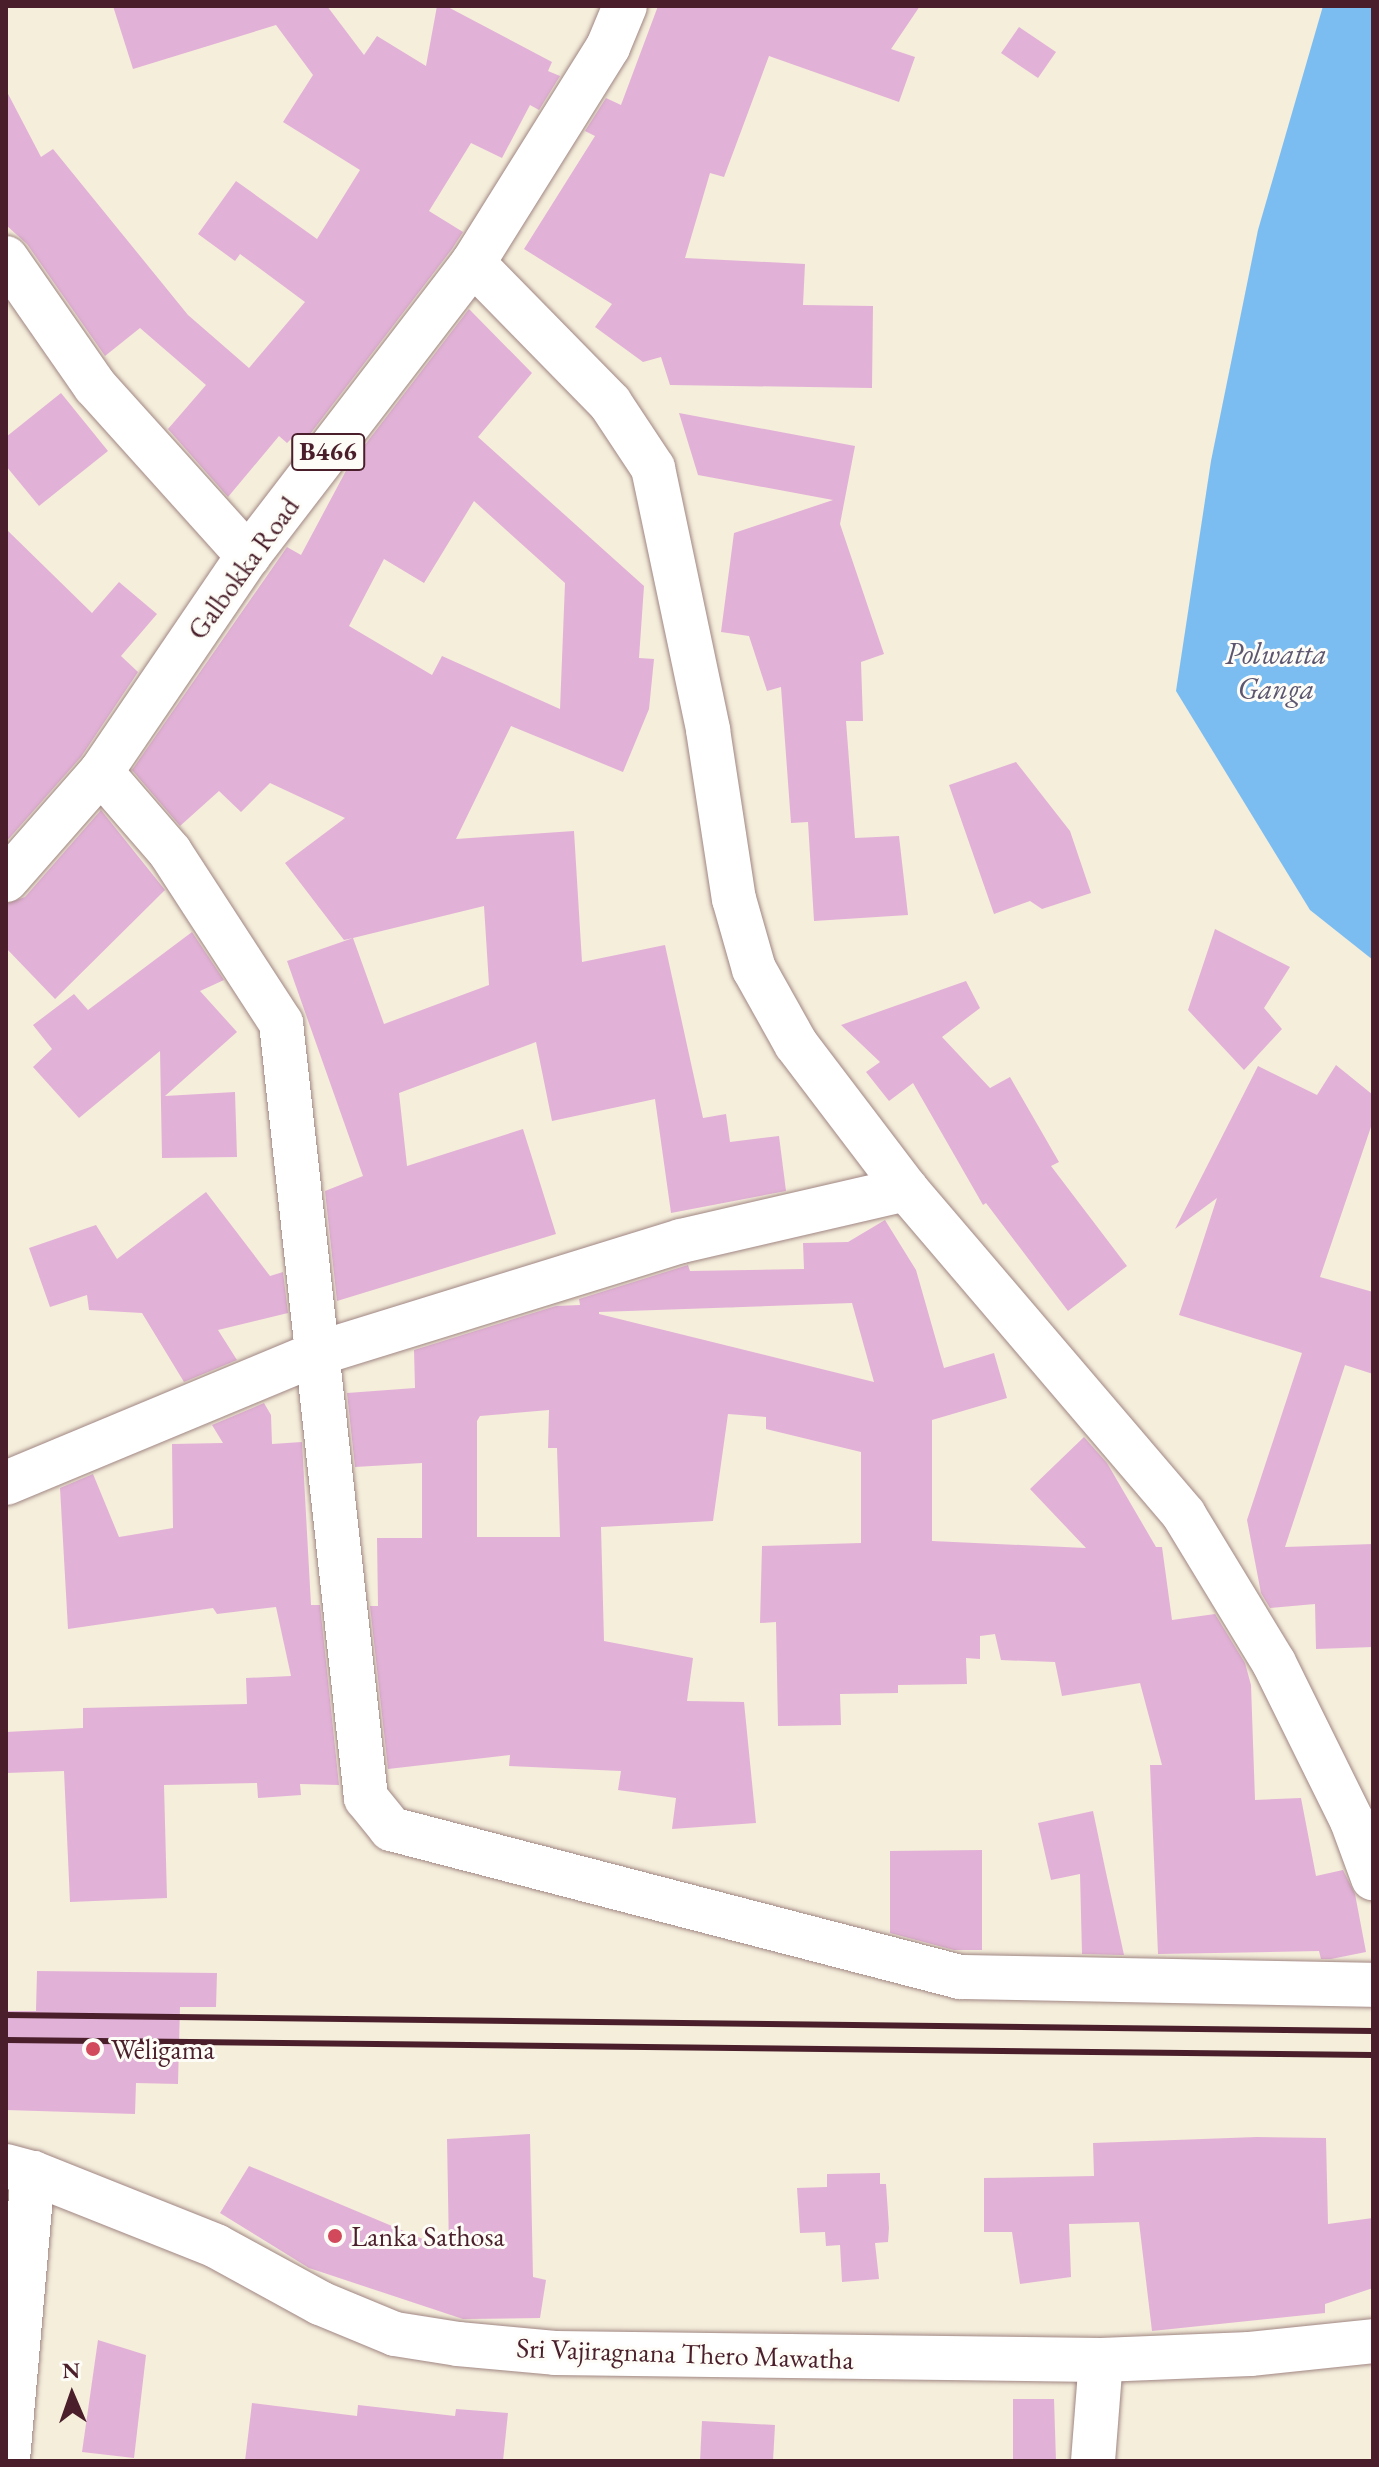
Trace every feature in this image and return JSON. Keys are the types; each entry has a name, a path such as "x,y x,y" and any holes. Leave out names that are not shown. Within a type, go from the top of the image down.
{"main road":[{"name":"Galbokka Road","path":"6,880 101,772 248,556 473,263 608,47 625,6"},
{"path":"6,258 95,386 248,556"},
{"path":"473,263 610,403 653,468 708,730 734,899 754,969 796,1044 906,1189 1184,1515 1274,1663 1362,1825 1373,1878"},
{"path":"101,772 170,852 281,1023 366,1798 391,1829 960,1977 1373,1985"},
{"path":"6,1483 316,1354 681,1241 906,1189"},
{"path":"8,2461 19,2170"},
{"name":"Sri Vajiragnana Thero Mawatha","path":"19,2170 216,2246 320,2303 395,2334 555,2353 1101,2360 1250,2354 1373,2341"},
{"path":"1093,2461 1101,2360"}],"water":[{"name":"Polwatta Ganga","path":"1323,6 1373,6 1373,960 1310,910 1176,691 1211,461 1258,230"}],"building":[{"path":"113,6 327,6 364,55 377,36 426,66 437,6 446,6 552,62 548,71 560,76 539,110 530,105 502,158 471,143 429,211 463,232 452,249 304,442 293,437 287,443 279,436 228,497 168,429 206,385 140,328 105,356 27,244 6,225 6,90 41,157 53,149 188,315 249,368 305,302 240,254 235,261 198,234 236,181 317,239 360,170 283,122 313,75 276,25 133,69"},
{"path":"658,6 920,6 891,49 915,57 899,102 769,56 724,177 710,173 685,258 805,264 803,305 873,306 872,388 670,385 661,357 643,362 595,327 612,304 524,249 595,136 585,131 606,98 621,105"},
{"path":"1019,27 1056,52 1038,78 1001,53"},
{"path":"469,309 532,373 478,437 644,586 639,658 654,659 649,709 623,772 511,726 456,839 574,831 582,962 665,945 703,1118 726,1114 730,1142 779,1136 786,1191 671,1213 655,1099 552,1121 536,1042 399,1093 407,1166 523,1129 556,1234 337,1301 325,1191 363,1176 287,961 353,938 344,940 285,863 345,818 270,783 241,812 219,791 180,826 132,770 287,547 301,555 348,467","holes":["474,501 565,583 560,709 442,656 432,675 349,626 384,559 424,583","484,906 489,985 384,1024 353,938"]},
{"path":"61,393 108,451 39,506 6,466 6,437"},
{"path":"679,413 855,446 840,524 884,654 861,662 863,721 846,721 855,838 899,836 908,915 814,921 808,822 791,823 781,687 767,691 749,636 721,632 734,533 833,500 698,475"},
{"path":"6,529 92,613 119,582 157,614 121,656 138,672 81,757 6,842"},
{"path":"1016,762 1070,831 1091,893 1042,909 1030,901 994,914 949,785"},
{"path":"101,810 165,890 55,999 6,948 6,904 25,897"},
{"path":"1215,929 1290,967 1264,1008 1282,1029 1244,1070 1188,1010"},
{"path":"192,932 224,980 200,991 237,1032 165,1096 235,1092 237,1157 162,1158 160,1051 79,1118 33,1067 52,1049 33,1025 74,994 88,1010"},
{"path":"966,981 980,1008 942,1037 990,1088 1010,1077 1059,1162 1051,1166 1127,1266 1068,1311 986,1203 983,1205 913,1083 889,1101 866,1072 880,1062 841,1025"},
{"path":"1336,1065 1373,1095 1373,1121 1320,1277 1373,1292 1373,1374 1345,1365 1285,1547 1373,1544 1373,1647 1316,1649 1315,1604 1270,1608 1261,1593 1247,1520 1302,1353 1179,1315 1217,1198 1175,1229 1258,1066 1317,1095"},
{"path":"206,1192 270,1276 283,1272 288,1313 218,1330 237,1360 184,1382 142,1313 89,1310 87,1295 50,1307 29,1248 96,1225 117,1259"},
{"path":"885,1220 916,1270 944,1368 994,1353 1007,1398 932,1420 932,1541 1086,1548 1030,1489 1084,1437 1107,1463 1156,1547 1162,1547 1172,1620 1215,1614 1245,1663 1251,1685 1255,1800 1301,1798 1316,1876 1343,1870 1355,1894 1366,1952 1331,1959 1321,1959 1319,1951 1158,1954 1150,1765 1162,1765 1140,1683 1062,1696 1055,1662 1001,1660 995,1634 980,1636 980,1659 966,1658 967,1684 898,1685 898,1693 840,1694 841,1725 778,1726 776,1622 760,1623 762,1546 861,1543 861,1452 766,1429 766,1417 728,1414 713,1521 601,1527 604,1641 693,1658 687,1701 744,1702 756,1823 672,1829 676,1798 618,1790 621,1771 509,1766 510,1755 388,1769 370,1606 378,1606 377,1538 422,1538 422,1463 355,1467 347,1393 415,1388 414,1350 556,1306 580,1305 579,1299 688,1265 690,1271 804,1269 803,1243 848,1242","holes":["852,1303 874,1382 599,1314 599,1312","549,1410 548,1448 557,1448 560,1537 477,1537 477,1421 480,1416"]},
{"path":"264,1403 271,1415 272,1444 302,1442 311,1605 320,1605 339,1785 300,1784 301,1795 258,1798 257,1783 164,1785 167,1898 70,1902 64,1771 6,1773 6,1732 83,1728 83,1708 247,1704 246,1678 291,1676 276,1607 217,1614 213,1608 68,1629 60,1488 93,1474 119,1537 173,1528 172,1444 223,1443 212,1425"},
{"path":"1093,1811 1124,1955 1082,1954 1080,1874 1051,1880 1038,1823"},
{"path":"982,1850 982,1950 954,1950 890,1933 890,1851"},
{"name":"Weligama","path":"37,1971 217,1973 216,2007 180,2007 178,2084 136,2083 135,2114 6,2110 6,2011 36,2011"},
{"name":"Lanka Sathosa","path":"530,2134 533,2277 546,2280 540,2318 463,2319 309,2268 220,2213 249,2166 449,2250 447,2139"},
{"path":"1257,2137 1326,2138 1328,2224 1373,2218 1373,2288 1325,2304 1325,2313 1152,2331 1139,2222 1069,2224 1071,2277 1020,2284 1012,2232 984,2232 984,2178 1094,2176 1093,2143"},
{"path":"880,2173 880,2184 886,2184 889,2228 888,2242 875,2243 879,2279 842,2282 840,2245 826,2246 825,2232 800,2233 797,2188 827,2187 827,2174"},
{"path":"98,2340 146,2355 134,2458 82,2452"},
{"path":"1013,2399 1054,2399 1056,2461 1013,2461"},
{"path":"252,2403 357,2416 358,2405 455,2416 456,2409 508,2413 503,2461 245,2461"},
{"path":"702,2421 775,2425 773,2461 700,2461"}],"railway":[{"path":"6,2015 1373,2031"},
{"path":"6,2040 1373,2055"}],"place":[{"name":"Weligama","path":"93,2049"},
{"name":"Lanka Sathosa","path":"335,2236"}]}
